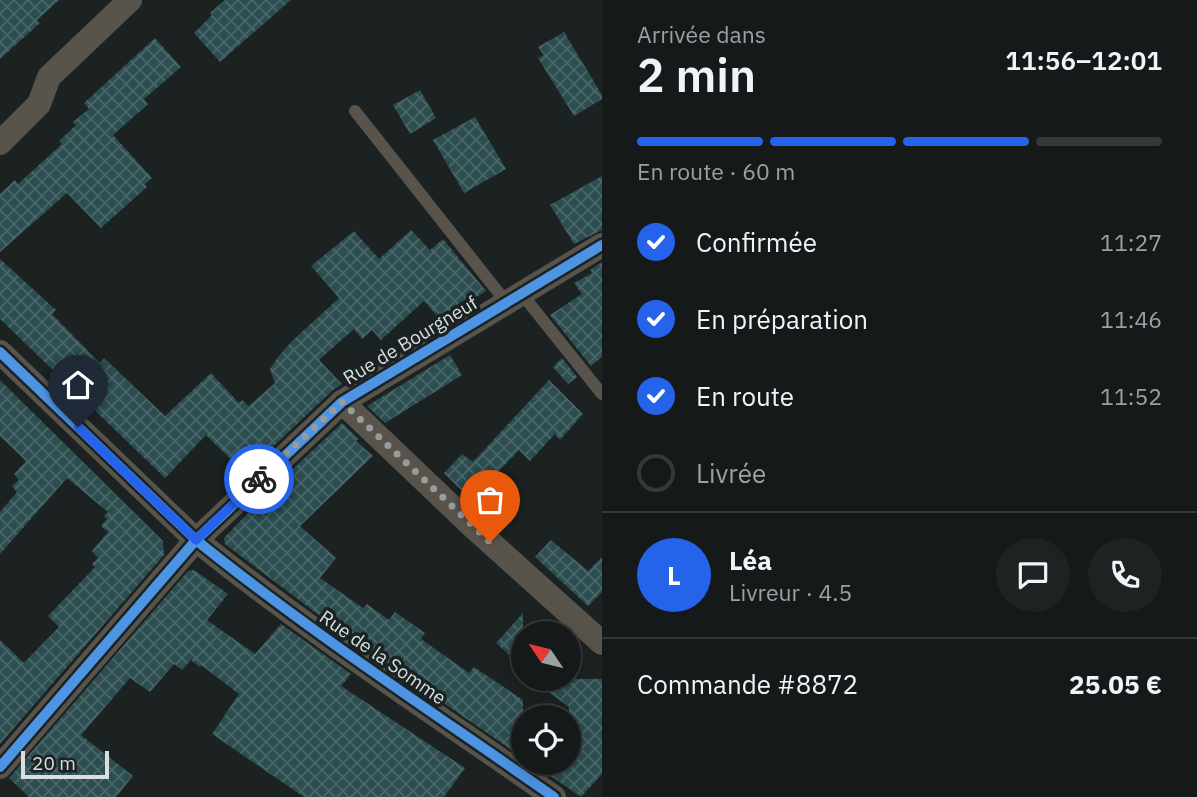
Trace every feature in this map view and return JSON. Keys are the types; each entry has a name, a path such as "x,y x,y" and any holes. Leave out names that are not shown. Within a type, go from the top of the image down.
{"street":[{"path":"0,143 39,104 49,77 130,0"},
{"name":"Rue de Bourgneuf","path":"0,767 196,540 342,402 602,245"},
{"name":"Rue de la Somme","path":"0,352 196,540 302,621 554,797"},
{"path":"342,402 471,526 602,643"}],"lane":[{"path":"355,111 513,297 602,394"}],"building":[{"path":"0,0 59,0 37,20 40,23 0,59"},
{"path":"225,0 291,0 220,62 194,33"},
{"path":"564,32 602,95 602,99 574,116 538,58 544,55 538,47"},
{"path":"155,38 181,67 144,99 148,104 113,135 152,178 145,184 147,187 101,228 67,193 0,252 0,194 15,180 18,184 62,144 59,141 76,125 73,122 89,109 84,103"},
{"path":"420,90 436,118 410,134 393,105"},
{"path":"475,117 506,169 464,193 433,140"},
{"path":"602,176 602,230 574,244 550,205"},
{"path":"411,230 430,250 443,239 486,291 440,319 424,301 381,340 372,330 362,339 354,329 319,360 342,384 245,473 206,435 165,478 0,319 0,259 56,310 52,314 100,363 104,358 165,416 211,373 239,403 242,400 249,406 275,383 270,369 278,357 339,298 311,266 354,231 379,259"},
{"path":"602,262 602,357 591,366 550,315 582,294 574,283 592,273 590,270"},
{"path":"450,355 462,375 385,423 367,406"},
{"path":"562,358 577,377 568,384 553,367"},
{"path":"0,380 163,541 164,555 0,744 0,640 24,663 59,627 48,616 95,567 92,564 98,558 92,551 108,532 101,526 107,519 104,516 108,512 67,478 0,554 0,512 17,492 12,486 19,480 14,474 26,461 0,436"},
{"path":"549,380 583,414 560,440 555,434 530,461 519,450 471,500 444,473 462,454 473,462"},
{"path":"342,423 359,439 356,441 373,456 300,526 336,558 320,578 363,608 367,604 389,620 395,612 425,633 421,639 469,673 474,667 523,700 523,705 511,705 511,750 336,628 225,544 224,538 267,493"},
{"path":"551,540 588,571 602,557 602,592 588,606 535,557"},
{"path":"194,570 228,594 207,620 255,654 281,624 351,674 341,686 465,768 444,797 304,797 212,734 239,694 191,660 182,670 174,664 150,692 130,678 81,735 133,776 116,797 29,797 9,778 188,571"},
{"path":"511,626 511,656 496,643"},
{"path":"581,679 602,679 602,774 581,797 549,775 581,775 581,705 566,705 547,691 581,691"}],"cycle path":[{"path":"0,767 196,540 342,402 602,245"},
{"path":"0,352 196,540 328,640 554,797"}],"way so far":[{"path":"259,479 342,402 490,542"}],"route":[{"path":"78,427 196,540 259,479"}]}
